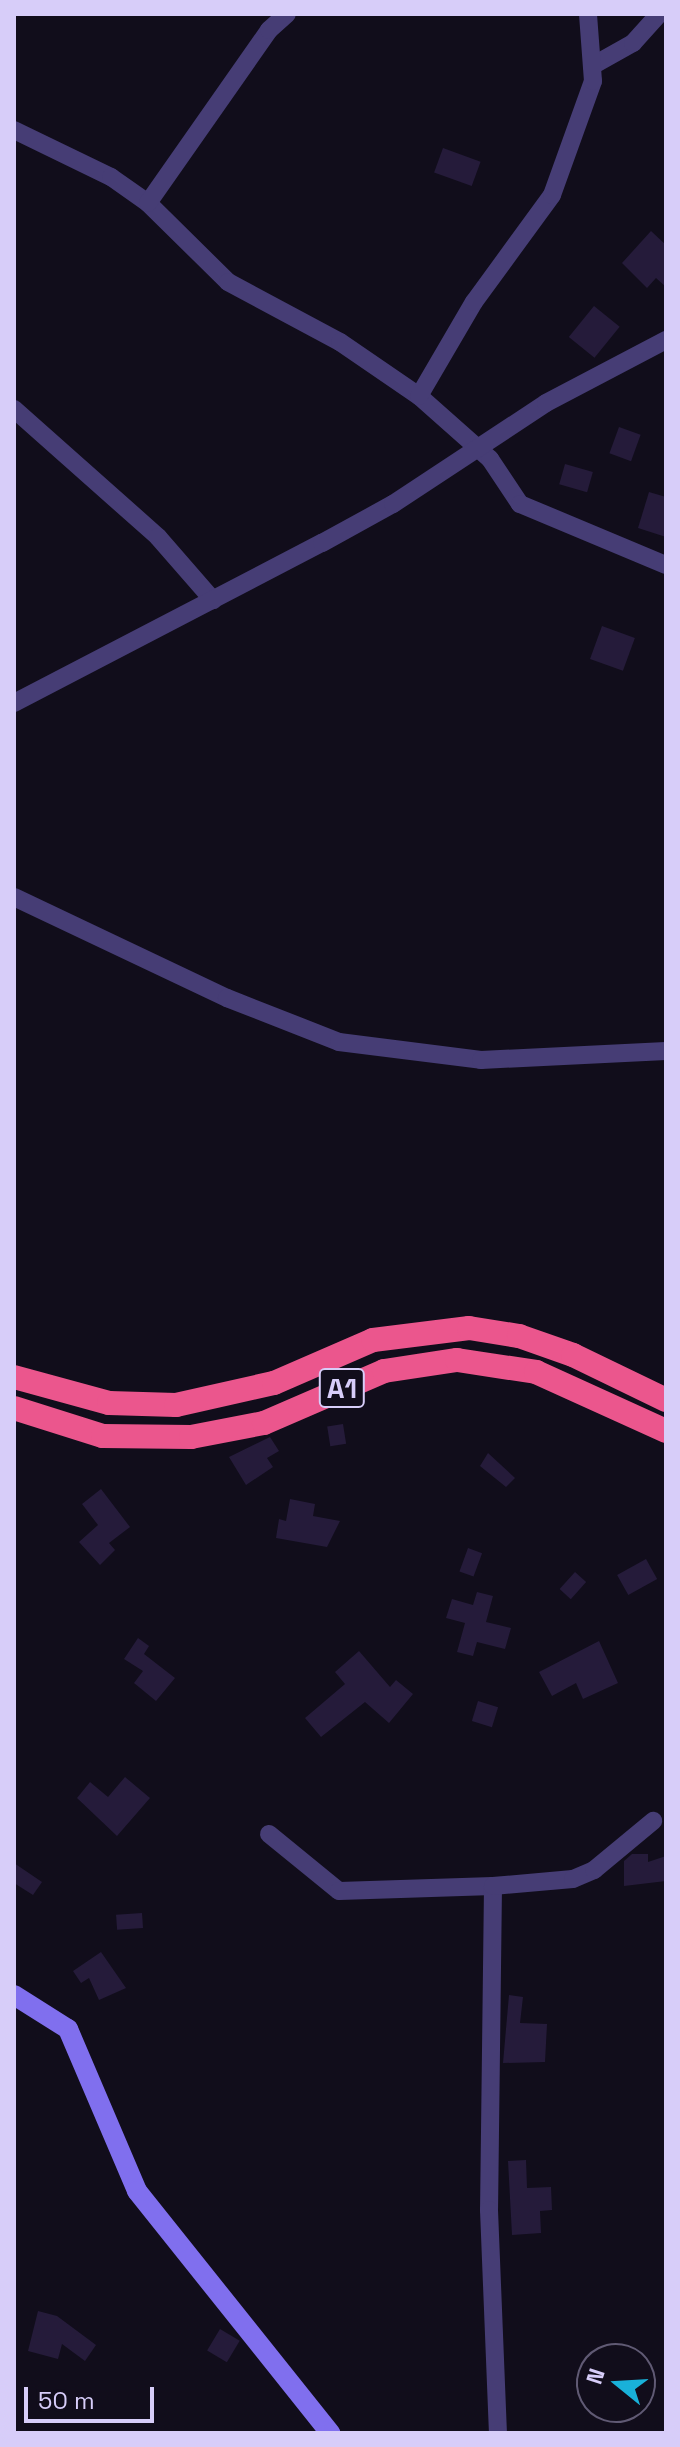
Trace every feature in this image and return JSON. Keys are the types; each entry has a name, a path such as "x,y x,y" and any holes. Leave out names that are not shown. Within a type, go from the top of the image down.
{"highway":[{"name":"A1","path":"14,1377 109,1403 176,1405 274,1383 373,1340 469,1328 519,1336 573,1355 666,1400"},
{"name":"A1","path":"14,1408 103,1436 219,1434 264,1423 384,1371 457,1360 536,1372 666,1431"}],"street":[{"path":"148,203 269,30 287,14"},
{"path":"419,396 479,294 552,195 572,147 592,66 588,14"},
{"path":"592,66 633,43 659,14"},
{"path":"14,130 111,177 148,203 228,282 340,342 419,396 478,447 520,504 666,565"},
{"path":"14,703 393,504 546,403 666,340"},
{"path":"14,409 158,537 213,600"},
{"path":"14,897 275,1020 339,1042 481,1060 666,1051"},
{"path":"269,1834 339,1891 493,1886 573,1879 594,1870 653,1821"},
{"path":"493,1886 489,2196 498,2433"},
{"path":"14,1995 68,2029 137,2191 330,2433"}],"building":[{"path":"443,148 481,162 472,186 434,172"},
{"path":"651,231 666,245 666,287 656,278 647,288 622,263"},
{"path":"594,306 620,327 594,358 569,337"},
{"path":"619,427 641,435 631,461 609,453"},
{"path":"565,464 593,472 587,492 559,484"},
{"path":"649,492 666,497 666,537 638,528"},
{"path":"602,626 635,638 623,671 590,659"},
{"path":"343,1424 346,1444 330,1446 327,1427"},
{"path":"270,1437 279,1451 267,1458 273,1467 246,1485 229,1457"},
{"path":"488,1453 515,1478 506,1487 480,1466"},
{"path":"101,1489 130,1527 109,1543 115,1550 100,1565 79,1542 98,1525 82,1504"},
{"path":"290,1499 315,1504 313,1516 340,1521 327,1547 276,1538 279,1519 286,1521"},
{"path":"468,1548 482,1553 474,1577 459,1571"},
{"path":"646,1559 657,1579 628,1595 617,1575"},
{"path":"575,1572 586,1582 571,1599 560,1589"},
{"path":"477,1592 493,1596 486,1622 511,1628 505,1649 477,1642 473,1656 457,1652 465,1623 446,1618 452,1599 473,1605"},
{"path":"138,1638 149,1646 144,1654 175,1678 156,1701 134,1683 143,1671 124,1659"},
{"path":"599,1641 618,1683 583,1699 576,1683 552,1696 539,1672"},
{"path":"359,1651 390,1687 396,1680 413,1694 389,1723 365,1702 321,1737 305,1718 345,1684 335,1672"},
{"path":"478,1701 498,1707 492,1727 472,1721"},
{"path":"125,1777 150,1798 117,1836 77,1798 90,1782 108,1797"},
{"path":"632,1854 648,1854 648,1862 666,1856 666,1881 624,1886 624,1861"},
{"path":"14,1863 42,1882 33,1895 14,1883"},
{"path":"142,1913 143,1928 117,1930 116,1915"},
{"path":"101,1952 126,1988 99,2000 89,1978 81,1983 73,1971"},
{"path":"509,1995 523,1997 520,2023 547,2024 545,2062 503,2063"},
{"path":"526,2160 527,2188 551,2187 552,2210 540,2211 541,2233 512,2235 508,2161"},
{"path":"38,2311 57,2316 96,2345 85,2361 62,2344 58,2359 28,2351"},
{"path":"220,2329 240,2341 227,2362 207,2350"}]}
